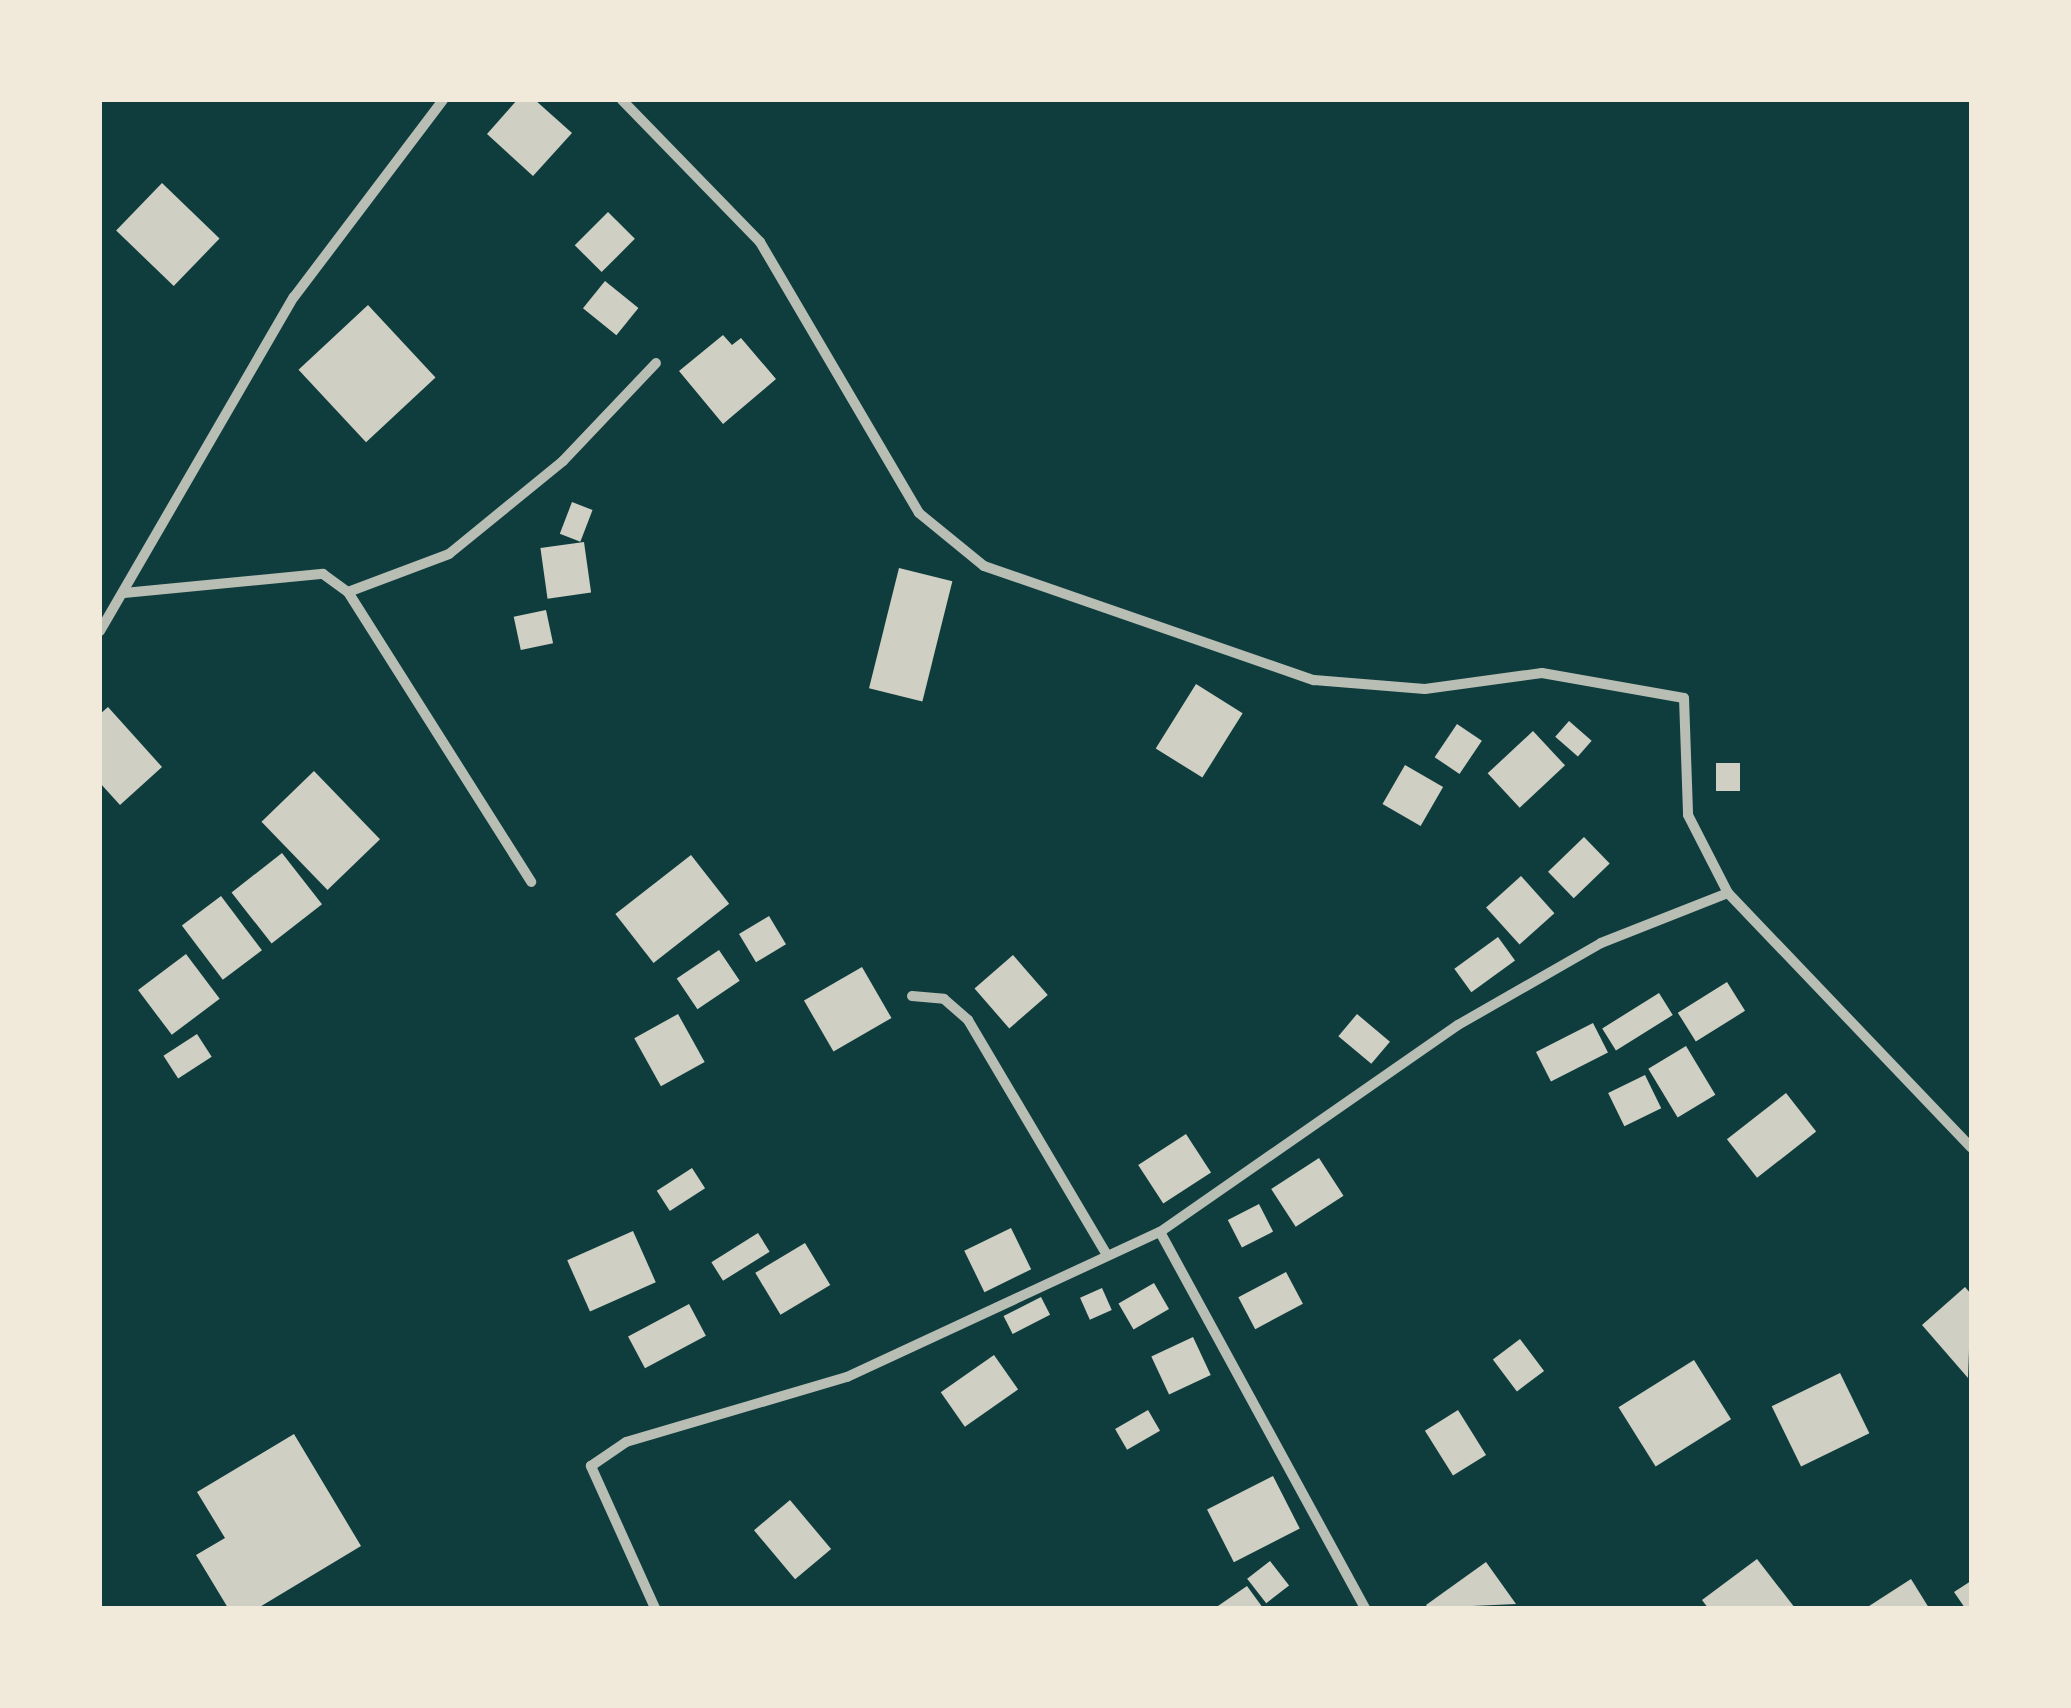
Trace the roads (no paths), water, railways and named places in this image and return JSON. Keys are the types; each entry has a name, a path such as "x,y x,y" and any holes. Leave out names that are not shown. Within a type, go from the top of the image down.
{"street":[{"path":"100,631 294,297 443,100"},
{"path":"622,100 760,242 919,513 984,566 1314,680 1425,689 1542,673 1684,698 1688,815 1728,893 1971,1148"},
{"path":"348,592 449,554 563,461 656,363"},
{"path":"124,593 323,574 348,592 531,882"},
{"path":"655,1608 590,1466 626,1442 848,1377 1106,1253 1160,1232 1458,1025 1601,943 1728,893"},
{"path":"912,996 944,999 968,1020 1106,1253"},
{"path":"1160,1232 1364,1608"}]}
